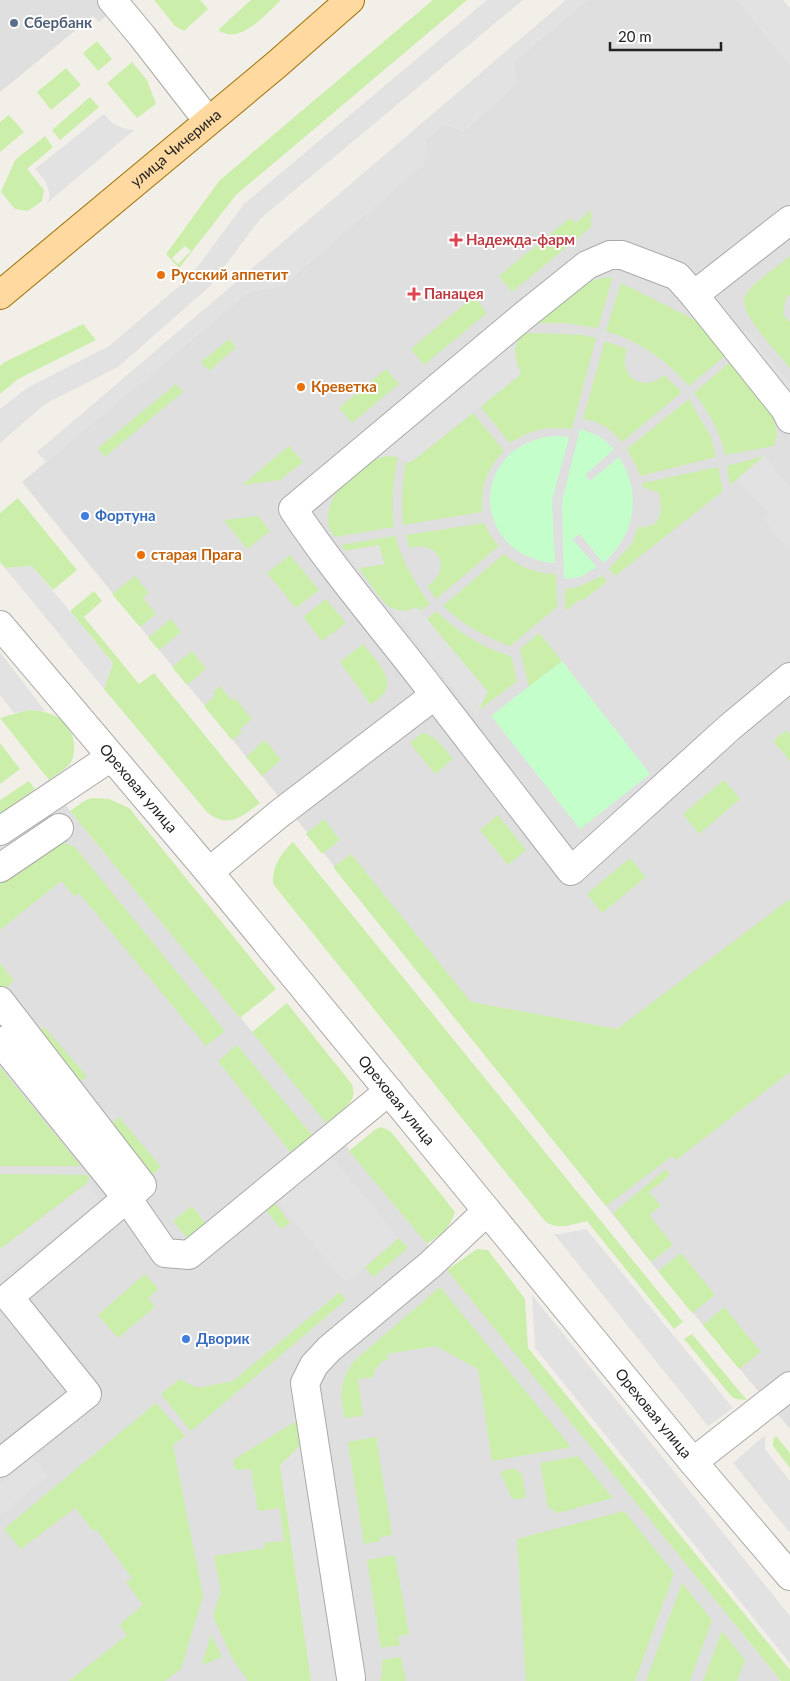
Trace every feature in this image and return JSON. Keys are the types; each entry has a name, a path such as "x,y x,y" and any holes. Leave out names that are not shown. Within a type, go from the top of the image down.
{"main road":[{"name":"улица Чичерина","path":"0,295 350,0"}],"street":[{"path":"112,0 208,121"},
{"path":"694,295 790,220"},
{"path":"790,419 785,409 677,276 622,255 610,255 587,265 293,509 318,547 393,640 571,871 730,727 790,677"},
{"name":"Ореховая улица","path":"0,624 209,872 790,1576"},
{"path":"209,872 279,814 435,695"},
{"path":"0,831 111,757"},
{"path":"0,868 60,828"},
{"path":"0,1001 142,1185 4,1298 87,1394 0,1463"},
{"path":"0,1041 127,1198 165,1253 189,1255 389,1091"},
{"path":"351,1678 305,1383 314,1365 329,1349 431,1264 487,1211"},
{"path":"694,1462 790,1386"}],"shaded area":[{"path":"0,0 126,0 99,22 93,16 0,92"},
{"path":"487,0 523,0 260,219 209,287 118,367 45,404 0,443 0,409 27,388 109,346 190,277 244,204"},
{"path":"566,0 587,0 513,62 517,83 464,131 445,124 425,140 429,160 282,286 248,292 46,462 37,452"},
{"path":"587,0 738,0 790,65 790,1429 658,1271 262,776 22,482 248,292 282,286 428,160 425,140 445,124 464,131 517,83 513,62"},
{"path":"738,0 783,0 790,8 790,65"},
{"path":"104,114 112,123 122,128 134,130 46,204 49,199 49,192 46,182 35,169"},
{"path":"746,330 790,384 790,405 736,339"},
{"path":"518,339 515,350 516,361 521,374 473,413 409,463 398,457 386,456 364,464"},
{"path":"764,456 790,487 790,544 786,547 763,519 769,514 738,479"},
{"path":"379,545 384,564 359,568 345,551"},
{"path":"32,566 113,663 104,689 5,568"},
{"path":"389,607 400,611 407,611 417,607 488,692 478,711 478,719"},
{"path":"0,652 45,711 28,710 14,713 0,695"},
{"path":"49,780 70,811 427,1244 781,1681 0,1681 0,814"},
{"path":"331,1156 399,1238 346,1283 277,1201"},
{"path":"86,1184 100,1201 0,1279 0,1249"},
{"path":"586,1229 733,1408 708,1426 554,1234"},
{"path":"532,1295 790,1616 790,1663 535,1348"},
{"path":"765,1435 765,1449 790,1481 790,1533 733,1463"},
{"path":"301,1444 343,1681 311,1681 280,1465"},
{"path":"33,1457 48,1476 0,1515 0,1484"}],"green space":[{"path":"154,0 200,0 208,9 184,31 175,26"},
{"path":"251,0 281,0 260,20 243,31 235,34 226,34 218,30"},
{"path":"433,0 467,0 236,195 179,268 166,254 220,180","holes":["185,246 191,251 178,264 172,258"]},
{"path":"97,41 112,59 98,71 83,53"},
{"path":"132,62 147,80 156,104 137,118 107,83"},
{"path":"66,68 81,85 51,110 37,92"},
{"path":"90,97 99,107 60,140 52,130"},
{"path":"9,115 24,132 0,152 0,122"},
{"path":"45,136 53,147 27,169 44,190 42,201 28,211 15,209 1,192 15,160"},
{"path":"591,210 591,227 512,292 499,276 570,218 576,223"},
{"path":"790,256 790,295 786,297 783,314 790,323 790,368 756,327 744,303 745,296 752,286"},
{"path":"610,277 612,279 598,328 563,323 537,323 587,283"},
{"path":"621,283 695,320 725,356 689,386 652,352 630,340 606,331"},
{"path":"474,296 487,313 424,365 411,349"},
{"path":"83,324 96,340 18,379 0,394 0,366"},
{"path":"538,333 583,335 596,338 572,429 547,428 525,434 510,443 480,406 521,374 515,353 516,343 522,335"},
{"path":"229,339 236,347 209,371 201,362"},
{"path":"605,341 627,349 626,367 634,379 648,383 664,375 682,392 622,442 605,427 583,419"},
{"path":"730,362 774,418 777,434 774,446 725,455 713,422 694,393"},
{"path":"386,369 399,384 352,423 339,408"},
{"path":"176,384 183,392 105,457 98,448"},
{"path":"689,399 710,435 716,457 640,476 627,449"},
{"path":"473,413 504,451 493,465 486,479 482,494 482,512 403,525 402,493 406,460 410,463"},
{"path":"580,429 599,436 614,449 585,475 590,481 619,457 631,485 632,513 629,527 623,540 603,563 580,534 572,539 597,567 580,577 564,579 562,502"},
{"path":"555,436 569,437 552,500 555,563 526,556 506,541 494,521 490,499 494,477 506,458 527,443"},
{"path":"289,446 303,462 280,480 242,485"},
{"path":"386,456 398,457 393,492 394,527 334,537 329,527 328,518 332,500 337,491 364,464"},
{"path":"764,456 730,485 727,466"},
{"path":"718,467 723,491 615,576 609,569 633,542 638,527 652,525 659,518 661,507 659,493 643,487 642,483"},
{"path":"18,498 77,570 53,590 32,566 5,568 0,562 0,513"},
{"path":"258,516 270,531 247,549 224,520"},
{"path":"484,523 490,535 499,546 436,599 427,586 440,572 439,558 429,548 420,546 409,548 406,535"},
{"path":"395,536 409,572 430,604 420,611 417,607 403,611 389,607 359,568 384,564 379,546 345,551 341,545"},
{"path":"504,554 528,569 556,574 557,607 510,646 474,629 458,619 443,606"},
{"path":"290,555 319,590 296,608 267,573"},
{"path":"135,576 149,593 143,598 156,614 140,627 112,594"},
{"path":"602,576 607,582 565,611 565,589 578,587"},
{"path":"94,591 102,601 84,617 139,684 154,673 260,803 235,819 222,820 207,812 104,689 113,663 70,611"},
{"path":"326,599 346,623 322,641 303,617"},
{"path":"436,611 471,638 490,649 511,656 517,681 478,711 427,619"},
{"path":"171,619 181,632 159,650 148,638"},
{"path":"539,633 562,661 529,687 520,649"},
{"path":"363,644 384,671 387,684 385,692 371,705 340,662"},
{"path":"192,651 206,669 187,685 172,667"},
{"path":"562,661 650,774 580,829 491,716"},
{"path":"220,686 232,701 235,698 252,719 240,729 242,733 232,740 204,706 215,695 213,692"},
{"path":"28,710 45,712 60,719 66,724 73,739 74,753 71,762 49,780 0,718"},
{"path":"786,730 790,735 790,761 773,741"},
{"path":"422,733 436,740 453,759 435,774 410,743"},
{"path":"265,740 281,760 262,776 246,757"},
{"path":"0,743 20,769 0,784"},
{"path":"724,780 740,799 699,834 683,814"},
{"path":"29,781 35,789 0,814 0,800"},
{"path":"93,798 109,799 129,808 276,989 240,1018 70,811 86,800"},
{"path":"498,815 526,850 508,865 480,830"},
{"path":"324,819 340,840 322,854 306,834"},
{"path":"60,842 74,846 225,1031 206,1046 79,893 75,897 61,881 0,930 0,872"},
{"path":"293,842 683,1322 674,1329 587,1221 554,1226 545,1221 273,884 275,866 284,851"},
{"path":"351,854 471,1002 617,1029 790,899 790,1072 676,1160 672,1156 606,1206 333,867"},
{"path":"630,858 646,877 602,913 587,894"},
{"path":"0,963 14,981 1,991 0,990"},
{"path":"287,1003 351,1083 353,1089 351,1101 326,1123 252,1032"},
{"path":"44,1027 87,1076 77,1085 34,1036"},
{"path":"237,1045 317,1141 296,1159 218,1061"},
{"path":"0,1067 81,1166 0,1166"},
{"path":"119,1117 161,1167 151,1176 109,1126"},
{"path":"381,1127 392,1133 455,1212 448,1227 427,1244 349,1151"},
{"path":"666,1169 670,1175 649,1192 661,1206 649,1215 673,1245 651,1262 613,1213"},
{"path":"0,1174 88,1175 89,1179 86,1184 0,1249"},
{"path":"274,1202 290,1223 281,1229 265,1209"},
{"path":"192,1206 206,1224 188,1239 173,1221"},
{"path":"399,1238 408,1248 373,1277 365,1267"},
{"path":"477,1249 488,1250 525,1299 528,1348 790,1670 790,1681 781,1681 447,1270"},
{"path":"681,1253 715,1295 692,1313 658,1271"},
{"path":"145,1274 158,1289 148,1298 155,1307 118,1338 98,1315"},
{"path":"440,1287 571,1447 492,1461 478,1369 436,1346 387,1354 388,1360 382,1361 374,1372 374,1377 358,1379 363,1416 344,1418 342,1401 343,1381 355,1360"},
{"path":"340,1292 346,1300 191,1431 161,1394 180,1379 197,1388 233,1381"},
{"path":"724,1307 761,1352 739,1369 703,1325"},
{"path":"692,1334 747,1400 736,1399 731,1396 684,1339"},
{"path":"156,1403 185,1436 173,1445 203,1596 181,1669 165,1681 69,1681 127,1635 119,1625 143,1605 126,1582 132,1578 96,1529 93,1531 75,1508 21,1549 4,1529"},
{"path":"303,1417 302,1434 297,1449 280,1465 311,1681 248,1681 232,1658 213,1616 221,1591 214,1556 265,1548 264,1543 284,1541 280,1508 258,1511 251,1469 235,1470 233,1460"},
{"path":"776,1436 790,1453 790,1468 773,1446 773,1440"},
{"path":"376,1437 392,1535 380,1537 380,1541 364,1544 348,1442"},
{"path":"578,1456 613,1498 558,1513 548,1507 540,1463"},
{"path":"514,1468 522,1475 526,1498 512,1499 500,1472"},
{"path":"624,1511 674,1573 635,1681 526,1681 517,1539"},
{"path":"395,1555 409,1635 398,1636 400,1645 381,1648 367,1560"},
{"path":"682,1583 712,1620 690,1681 646,1681"},
{"path":"722,1631 745,1660 737,1681 703,1681"},
{"path":"211,1634 222,1657 202,1665"},
{"path":"401,1657 406,1681 380,1681 382,1660"}],"place":[{"name":"Сбербанк","path":"14,23"},
{"name":"Надежда-фарм","path":"456,240"},
{"name":"Русский аппетит","path":"161,275"},
{"name":"Панацея","path":"414,294"},
{"name":"Креветка","path":"301,387"},
{"name":"Фортуна","path":"85,516"},
{"name":"старая Прага","path":"141,555"},
{"name":"Дворик","path":"186,1339"}]}
